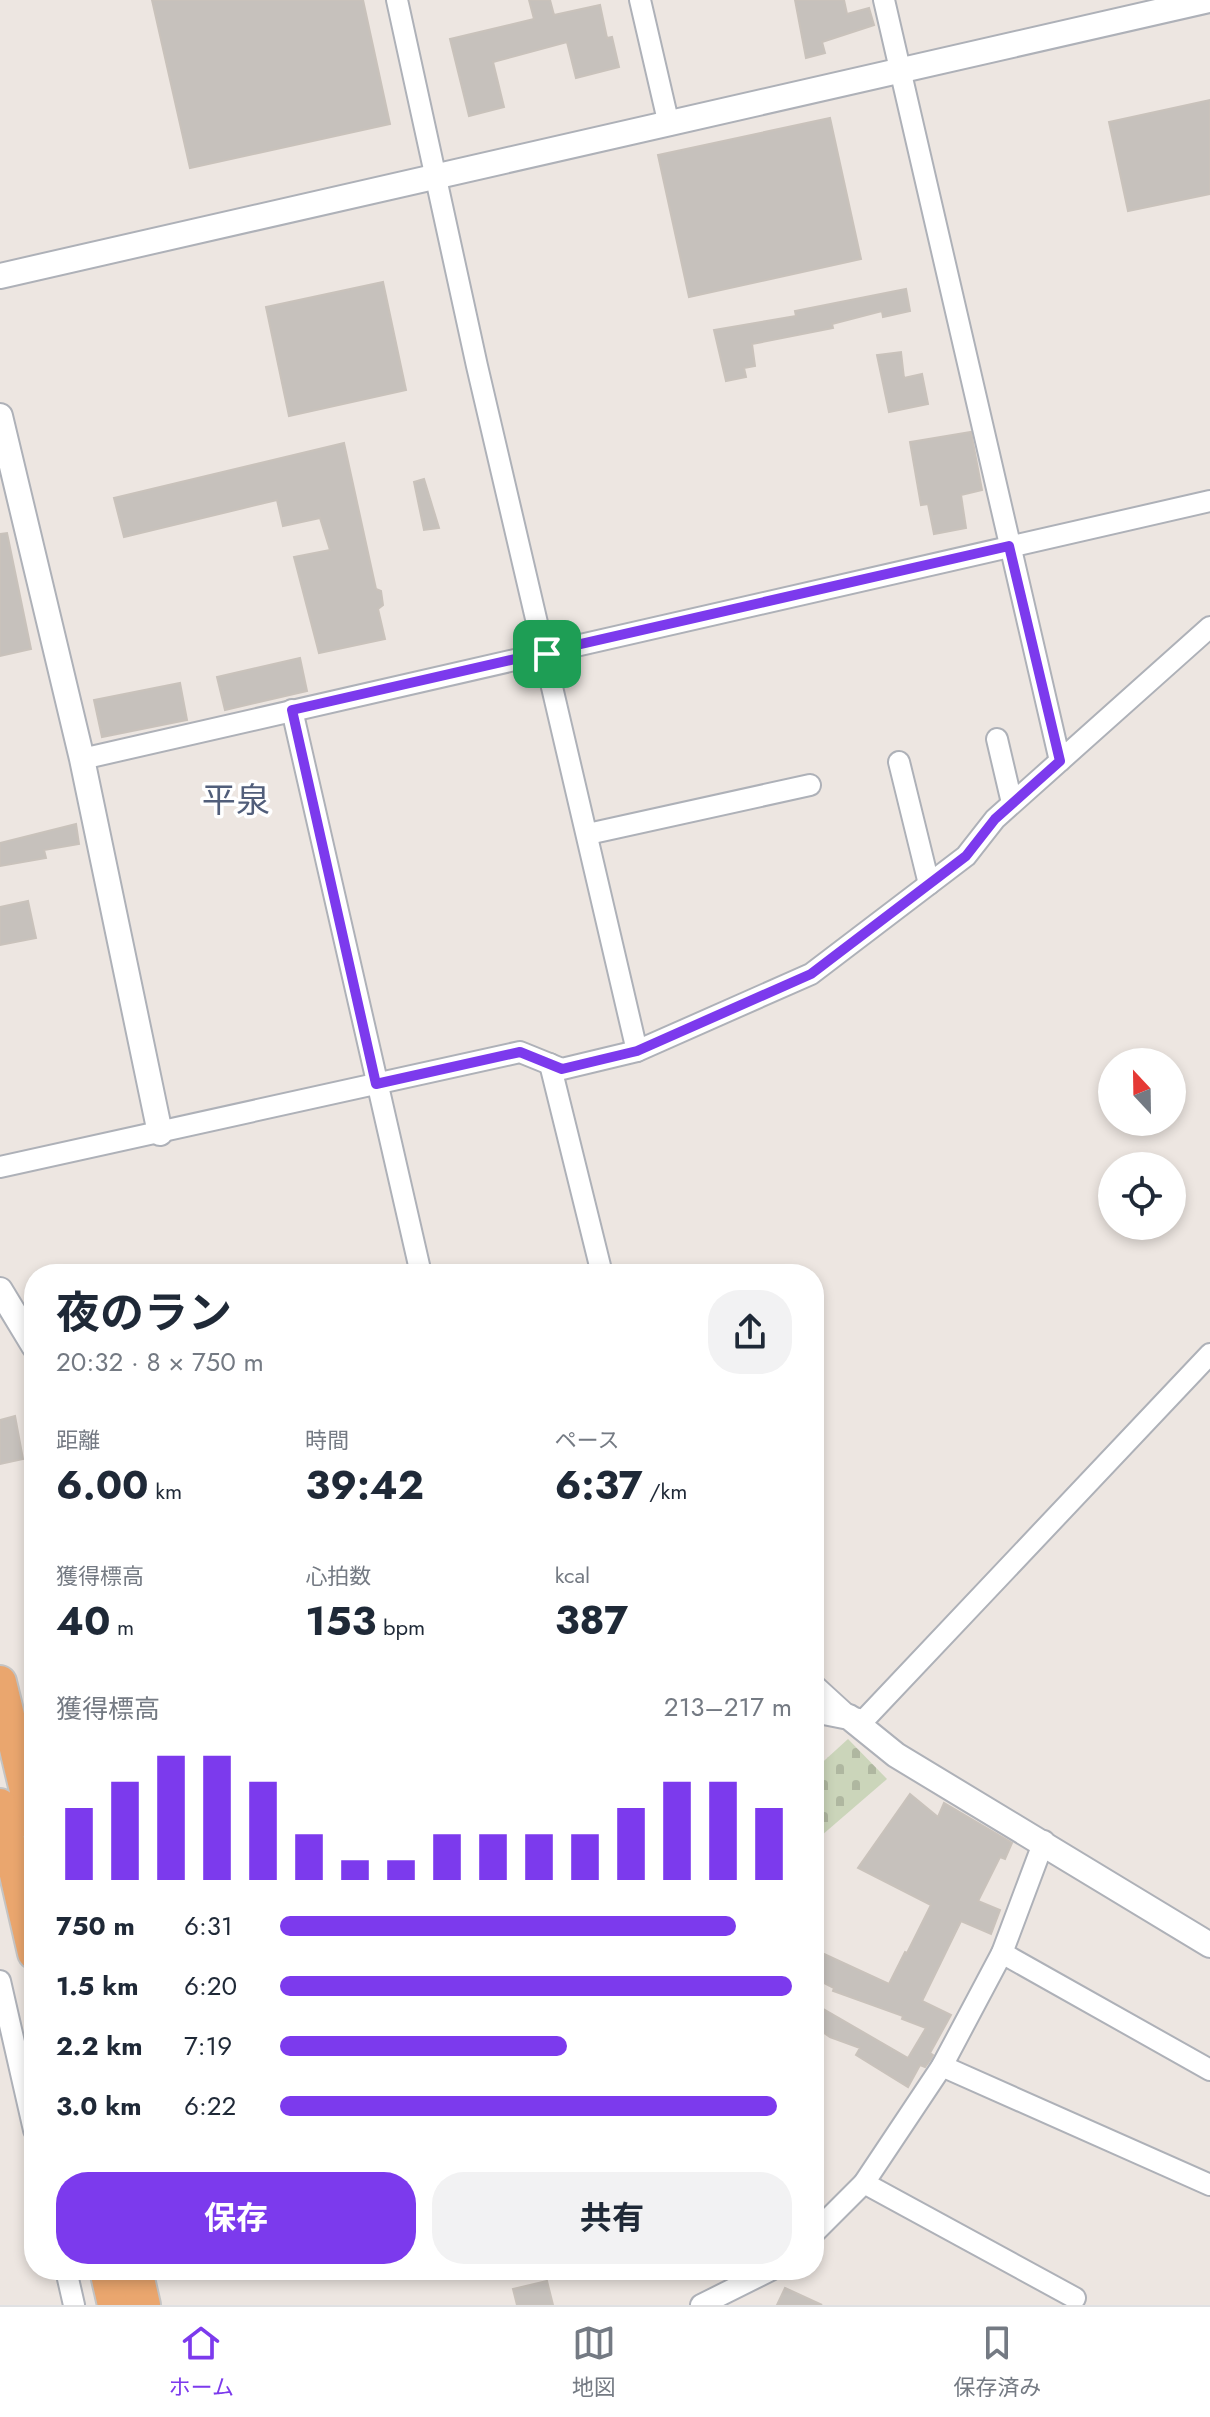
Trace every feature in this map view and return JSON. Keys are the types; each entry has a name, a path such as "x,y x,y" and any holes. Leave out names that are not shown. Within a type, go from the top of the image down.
{"highway":[{"path":"0,1682 24,1872"},
{"path":"108,2280 114,2305"},
{"path":"138,2280 144,2305"}],"street":[{"path":"397,0 477,366 547,654 637,1051"},
{"path":"640,0 669,125"},
{"path":"884,0 1060,761"},
{"path":"0,276 435,174 669,125 900,69 1209,0"},
{"path":"0,416 82,759 160,1133"},
{"path":"82,759 1210,501"},
{"path":"0,1167 520,1052 562,1069 637,1051 811,974 966,856 1012,803 1210,627"},
{"path":"292,710 419,1264"},
{"path":"997,739 1012,803"},
{"path":"899,762 929,884"},
{"path":"588,834 810,785"},
{"path":"550,1064 600,1264"},
{"path":"0,1290 24,1330"},
{"path":"824,1712 864,1720 1206,1364"},
{"path":"824,1694 896,1755 1044,1841 1210,1945"},
{"path":"824,2223 864,2183 942,2066 1002,1953 1044,1841"},
{"path":"1002,1953 1210,2070"},
{"path":"0,1981 24,2086"},
{"path":"942,2066 1210,2185"},
{"path":"864,2183 1075,2298"},
{"path":"68,2280 74,2305"},
{"path":"701,2305 751,2280"}],"green space":[{"path":"848,1739 887,1779 824,1833 824,1761"}],"building":[{"path":"152,0 363,0 390,124 190,168"},
{"path":"529,0 550,0 554,15 600,5 607,38 612,37 619,67 576,78 567,42 493,62 504,107 469,116 450,39 534,19"},
{"path":"795,0 844,0 847,14 869,8 874,25 822,42 825,53 806,58"},
{"path":"1210,100 1210,194 1128,211 1109,122"},
{"path":"830,118 861,259 689,297 658,155"},
{"path":"383,282 406,390 289,416 266,307"},
{"path":"906,289 910,311 883,317 882,311 832,324 833,328 752,344 755,366 744,368 746,377 726,381 714,330 796,316 795,311"},
{"path":"901,352 904,378 922,374 928,404 889,412 877,355"},
{"path":"971,432 982,490 961,495 966,528 934,534 928,504 921,505 910,442"},
{"path":"344,443 376,589 381,591 383,605 378,609 385,639 319,653 294,557 330,550 320,518 283,526 277,500 124,537 114,498"},
{"path":"424,479 439,528 424,530 414,482"},
{"path":"7,533 31,649 0,656 0,534"},
{"path":"300,658 307,691 225,710 217,677"},
{"path":"180,683 187,720 102,737 94,700"},
{"path":"76,824 79,844 44,850 46,858 0,866 0,843"},
{"path":"28,901 36,938 0,945 0,907"},
{"path":"15,1416 23,1459 0,1464 0,1420"},
{"path":"910,1794 938,1817 944,1803 1012,1843 1005,1859 1000,1857 978,1901 1000,1910 991,1934 961,1921 922,2001 951,2015 930,2053 933,2055 931,2059 925,2067 920,2065 908,2087 856,2055 860,2048 824,2033 824,2010 908,2058 926,2028 902,2019 903,2016 833,1991 834,1988 824,1983 824,1954 889,1984 931,1905 858,1868"},
{"path":"547,2281 553,2305 517,2305 513,2289"},
{"path":"785,2288 822,2305 777,2305"}],"district":[{"name":"平泉","path":"236,800"}],"route":[{"path":"1009,546 1060,761 995,819 966,856 811,974 637,1051 562,1069 520,1052 376,1084 292,710 547,654 1009,546"}]}
